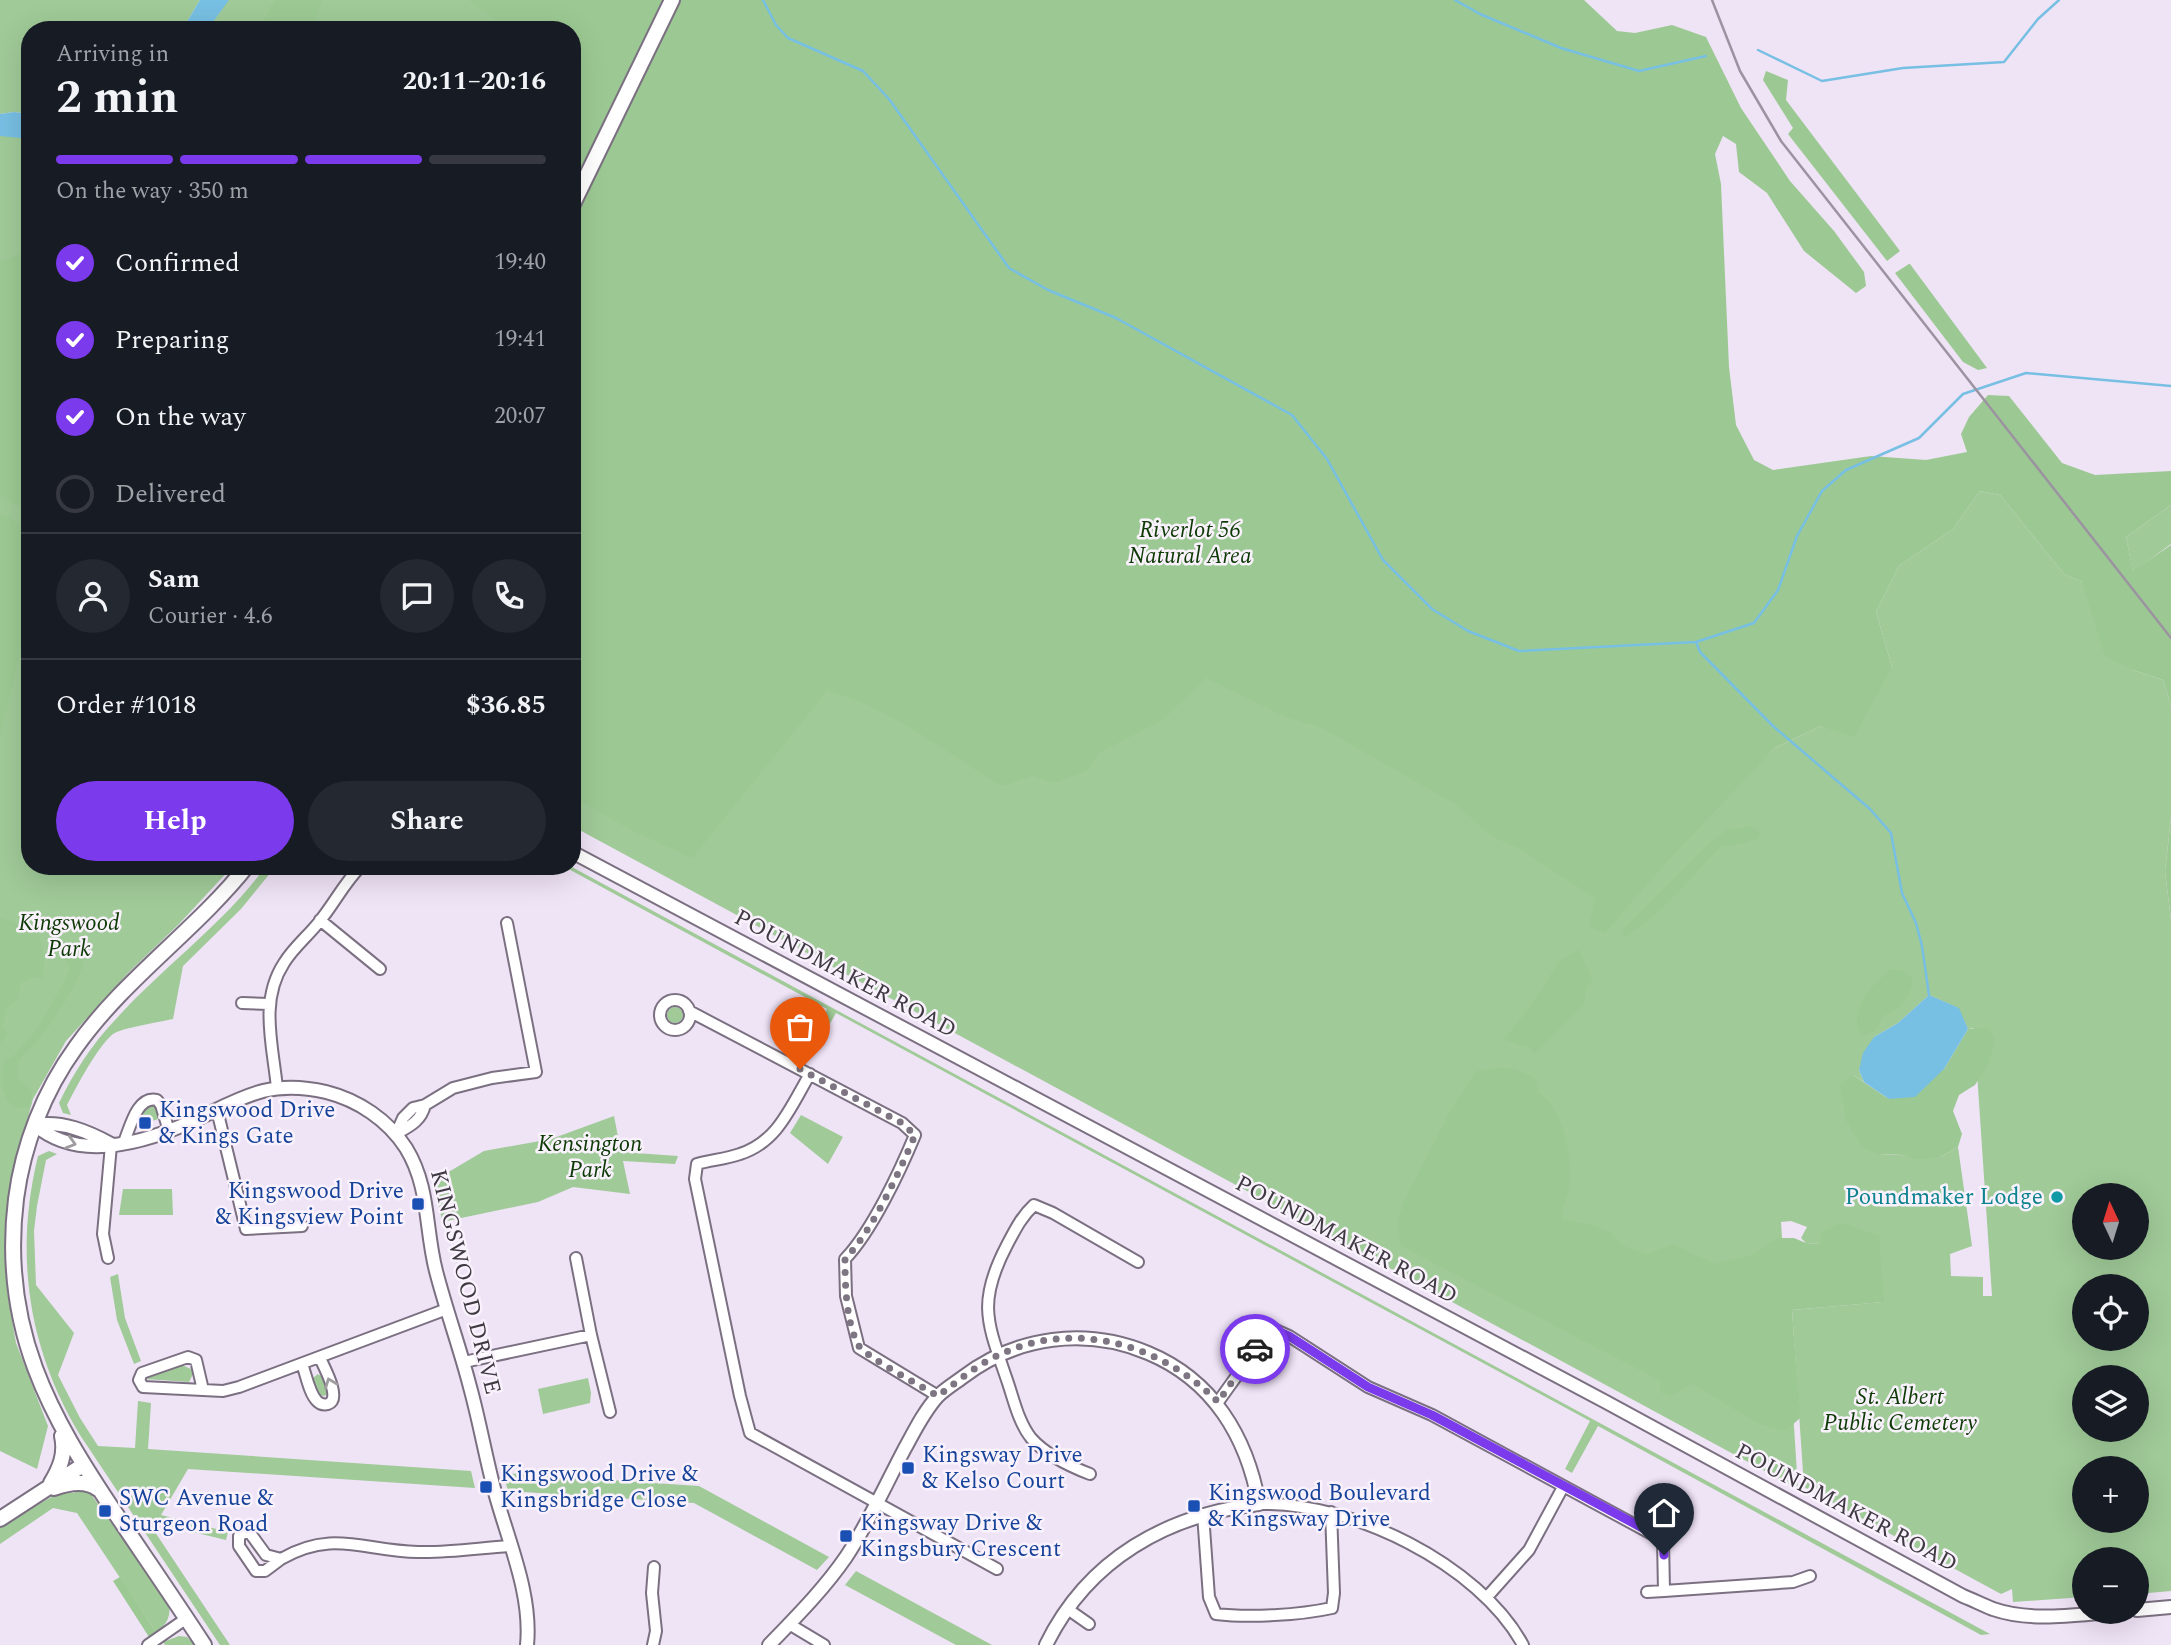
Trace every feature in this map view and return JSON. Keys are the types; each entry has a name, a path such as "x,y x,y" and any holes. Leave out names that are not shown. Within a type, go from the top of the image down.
{"main road":[{"path":"581,187 672,0"},
{"path":"204,1645 83,1465 40,1388 26,1347 13,1278 12,1229 23,1160 35,1125 62,1067 90,1028 125,989 214,904 239,875"},
{"path":"45,1490 58,1473 64,1453 60,1428"},
{"path":"0,1519 83,1465"},
{"path":"45,1490 65,1484 87,1482 101,1492"}],"street":[{"name":"POUNDMAKER ROAD","path":"581,857 1606,1402 1963,1596 1994,1609 2019,1614 2072,1615"},
{"path":"277,1088 269,1004 274,982 284,963 320,920 352,875"},
{"path":"320,920 380,969"},
{"path":"396,1134 412,1125 422,1115 425,1105 453,1088 492,1078 536,1072 507,923"},
{"path":"242,1003 269,1004"},
{"path":"689,1011 902,1123 915,1135 861,1241 845,1259 846,1296 859,1348 938,1396"},
{"path":"810,1074 781,1125 769,1138 740,1154 697,1164 695,1179 750,1433 997,1569"},
{"name":"KINGSWOOD DRIVE","path":"118,1144 169,1131 253,1094 277,1088 302,1088 337,1095 369,1111 396,1134 407,1149 422,1183 432,1254 464,1362 526,1608 527,1645"},
{"path":"108,1258 103,1234 118,1144 143,1102 148,1099 157,1100 162,1105 169,1131"},
{"path":"217,1110 246,1229 302,1226"},
{"path":"35,1125 55,1122 118,1144"},
{"path":"1090,1474 1066,1464 1029,1436 998,1354 988,1311 990,1280 1023,1215 1034,1205 1064,1219 1138,1262"},
{"path":"576,1258 610,1412"},
{"path":"203,1390 196,1360 188,1357 142,1373 139,1380 143,1387 203,1390 223,1391 320,1358 447,1309"},
{"path":"1218,1402 1271,1328 1289,1336 1357,1381 1432,1415 1663,1540 1664,1591"},
{"path":"464,1362 591,1335"},
{"path":"769,1645 847,1556 918,1426 938,1396 998,1354 1047,1340 1078,1338 1110,1341 1169,1363 1195,1381 1218,1402 1242,1445 1253,1475 1259,1504"},
{"path":"302,1364 317,1401 327,1404 334,1393 320,1358"},
{"path":"1488,1597 1529,1550 1563,1487"},
{"path":"1046,1645 1086,1587 1136,1543 1160,1530 1203,1514 1259,1504 1287,1504 1331,1511 1382,1530 1433,1558 1488,1597 1514,1628 1524,1645"},
{"path":"1203,1514 1209,1597 1216,1614 1232,1616 1332,1608 1334,1593 1331,1511"},
{"path":"281,1559 307,1547 338,1542 416,1552 509,1546"},
{"path":"653,1645 656,1631 652,1593 654,1567"},
{"path":"1647,1592 1793,1582 1810,1576"},
{"path":"2149,1609 2171,1607"},
{"path":"1069,1610 1089,1624"},
{"path":"149,1645 187,1618"},
{"path":"789,1624 824,1645"}],"green space":[{"path":"0,0 200,0 187,21 21,21 21,113 0,114"},
{"path":"216,0 650,0 581,27 581,21 203,21"},
{"path":"275,0 322,0 314,21 262,21"},
{"name":"Riverlot 56 Natural Area","path":"469,0 1584,0 1617,31 1635,33 1672,25 1706,37 1741,108 1790,181 1834,231 1864,272 1866,286 1856,293 1804,251 1767,193 1739,172 1736,144 1723,136 1715,154 1721,184 1729,367 1736,425 1754,460 1773,470 1871,456 1926,460 1967,452 1961,434 1969,417 1988,395 2009,396 2062,463 2095,475 2171,471 2171,505 2126,537 2133,571 2171,545 2171,706 2163,680 2133,670 2105,656 2082,582 2064,574 2000,495 1980,491 1953,529 1899,566 1876,612 1892,667 1854,737 1821,726 1775,748 1664,865 1605,933 1589,927 1595,898 1516,847 1491,836 1457,805 1322,728 1286,717 1206,678 1162,720 1099,753 1088,770 1054,783 1033,776 1002,786 874,708 827,691 692,858 633,831 581,801 581,21 494,19"},
{"name":"Riverlot 56 Natural Area","path":"696,0 1751,772 1775,748 1821,726 1892,667 1876,612 1899,566 1953,529 1980,491 2000,495 2064,574 2082,582 2133,670 2163,680 2171,706 2171,818 2165,871 2171,920 2171,1591 2149,1593 2149,1547 2072,1547 2072,1598 2013,1602 2012,1589 2001,1594 1804,1487 1792,1310 1883,1302 1820,1244 1806,1243 1801,1238 1807,1227 1791,1221 1781,1222 1798,1489 581,831 581,239","holes":["1929,995 1958,1008 1968,1029 1974,1028 1992,1296 1983,1296 1983,1277 1951,1276 1950,1254 1972,1246 1958,1147 1940,1157 1879,1154 1853,1075 1864,1082 1859,1070 1874,1037 1898,1023"]},
{"path":"1766,71 1788,80 1786,100 1900,251 1887,261 1788,134 1793,128 1763,80"},
{"name":"Kingswood Park","path":"21,126 21,875 225,875 129,972 66,1041 33,1099 13,1171 7,1213 7,1291 16,1343 48,1426 37,1469 0,1451 0,130"},
{"path":"21,251 21,508 0,496 0,262 13,258"},
{"path":"1910,264 1987,368 1978,370 1963,362 1895,273"},
{"path":"2171,505 2171,544 2133,572 2126,537"},
{"path":"0,513 21,524 21,647 0,736"},
{"path":"2171,818 2171,920 2165,871"},
{"path":"1750,826 1760,832 1758,839 1722,846 1663,907 1623,938 1622,930 1708,844 1727,830"},
{"path":"581,872 1990,1634 1981,1635 1598,1426 1572,1473 1565,1469 1590,1421 836,1013 811,1057 804,1053 827,1009 580,875"},
{"path":"259,875 269,875 241,909 183,966 173,1019 132,1027 113,1034 94,1057 67,1105 71,1115 63,1113 59,1103 77,1069 99,1038"},
{"path":"0,918 15,922 38,934 45,957 42,979 33,977 21,982 18,999 6,1009 2,1027 8,1033 0,1043"},
{"path":"72,949 83,959 79,976 59,1011 20,1060 18,1079 32,1091 31,1106 16,1109 4,1093 2,1072 5,1058 12,1058 39,1026 67,977 70,968 64,958"},
{"path":"1579,950 1593,981 1587,986 1584,1004 1535,1054 1529,1047 1504,1040 1537,997 1559,961"},
{"path":"1891,969 1904,971 1913,979 1909,992 1899,1006 1883,1016 1876,1030 1861,1035 1858,1017 1864,999 1876,982"},
{"path":"672,1007 678,1007 683,1015 681,1021 672,1023 667,1018 667,1012"},
{"path":"1987,1027 1995,1040 1988,1065 1975,1085 1959,1095 1953,1111 1962,1134 1958,1147 1940,1157 1918,1159 1879,1154 1862,1147 1846,1120 1840,1085 1853,1075 1889,1099 1944,1069 1968,1029"},
{"path":"1504,1067 1518,1070 1538,1082 1537,1092 1553,1107 1564,1131 1570,1187 1562,1219 1610,1232 1623,1246 1647,1254 1673,1244 1714,1264 1752,1255 1778,1238 1794,1238 1806,1243 1820,1244 1822,1232 1842,1223 1879,1236 1884,1302 1792,1310 1800,1418 1786,1431 1759,1424 1693,1384 1671,1396 1660,1392 1661,1381 1401,1246 1397,1223 1404,1201 1451,1110 1476,1071"},
{"path":"148,1104 154,1105 160,1117 140,1123 140,1117"},
{"path":"801,1115 843,1137 828,1164 790,1133"},
{"name":"Kensington Park","path":"614,1116 621,1152 678,1156 675,1164 623,1161 630,1194 573,1187 538,1202 442,1222 435,1180 484,1151 551,1139"},
{"path":"49,1151 57,1154 46,1160 37,1206 34,1231 36,1285 74,1333 58,1375 98,1446 135,1448 138,1401 151,1403 148,1449 471,1471 475,1488 188,1469 161,1515 228,1532 226,1540 156,1523 153,1529 230,1645 220,1645 80,1435 48,1369 31,1300 27,1229 38,1156"},
{"path":"123,1189 172,1189 173,1215 119,1215"},
{"path":"118,1274 125,1318 141,1361 134,1364 117,1320 110,1277"},
{"path":"182,1365 191,1369 193,1374 189,1382 145,1379 147,1375"},
{"path":"318,1374 328,1392 325,1396 319,1395 313,1378"},
{"path":"588,1378 590,1403 543,1414 538,1389"},
{"path":"503,1473 699,1486 829,1557 817,1570 694,1503 508,1491"},
{"path":"88,1490 169,1604 167,1620 156,1632 77,1513 53,1508 0,1544 0,1526 62,1491 73,1493"},
{"path":"856,1571 992,1645 956,1645 845,1585"},
{"path":"120,1577 156,1632 149,1637 113,1581"},
{"path":"179,1636 187,1637 195,1645 165,1645 163,1642"}],"water":[{"path":"200,0 229,0 214,21 187,21"},
{"path":"21,113 21,138 0,136 0,114"},
{"path":"1929,995 1959,1008 1968,1029 1944,1069 1915,1097 1889,1099 1864,1082 1859,1070 1863,1053 1874,1037 1898,1023"}],"waterway":[{"path":"763,0 776,25 788,38 863,71 889,99 1009,268 1048,290 1116,318 1292,415 1327,459 1383,560 1432,609 1468,631 1519,651 1696,642 1754,623 1778,590 1797,536 1822,491 1846,470 1919,438 1963,394 2026,373 2171,386"},
{"path":"1455,0 1480,14 1561,48 1639,71 1706,56"},
{"path":"1758,50 1822,81 1903,68 2004,62 2038,19 2059,0"},
{"path":"1696,642 1700,652 1773,726 1870,809 1891,833 1902,893 1916,923 1922,946 1929,995"}],"railway":[{"path":"1712,0 1740,71 1781,141 2171,638"}],"way so far":[{"path":"800,1069 902,1123 915,1135 861,1241 845,1259 846,1296 853,1330 859,1348 870,1356 938,1396 980,1365 1009,1350 1063,1338 1110,1341 1169,1363 1195,1381 1218,1402 1255,1349"}],"place":[{"name":"Kingswood Drive & Kings Gate","path":"145,1123"},
{"name":"Poundmaker Lodge","path":"2057,1197"},
{"name":"Kingswood Drive & Kingsview Point","path":"418,1204"},
{"name":"Kingsway Drive & Kelso Court","path":"908,1468"},
{"name":"Kingswood Drive & Kingsbridge Close","path":"486,1487"},
{"name":"Kingswood Boulevard & Kingsway Drive","path":"1194,1506"},
{"name":"SWC Avenue & Sturgeon Road","path":"105,1511"},
{"name":"Kingsway Drive & Kingsbury Crescent","path":"846,1536"}],"route":[{"path":"1255,1349 1271,1328 1289,1336 1368,1387 1432,1415 1650,1532 1663,1540 1664,1555"}],"park label":[{"name":"St. Albert Public Cemetery","path":"1900,1410"}]}
